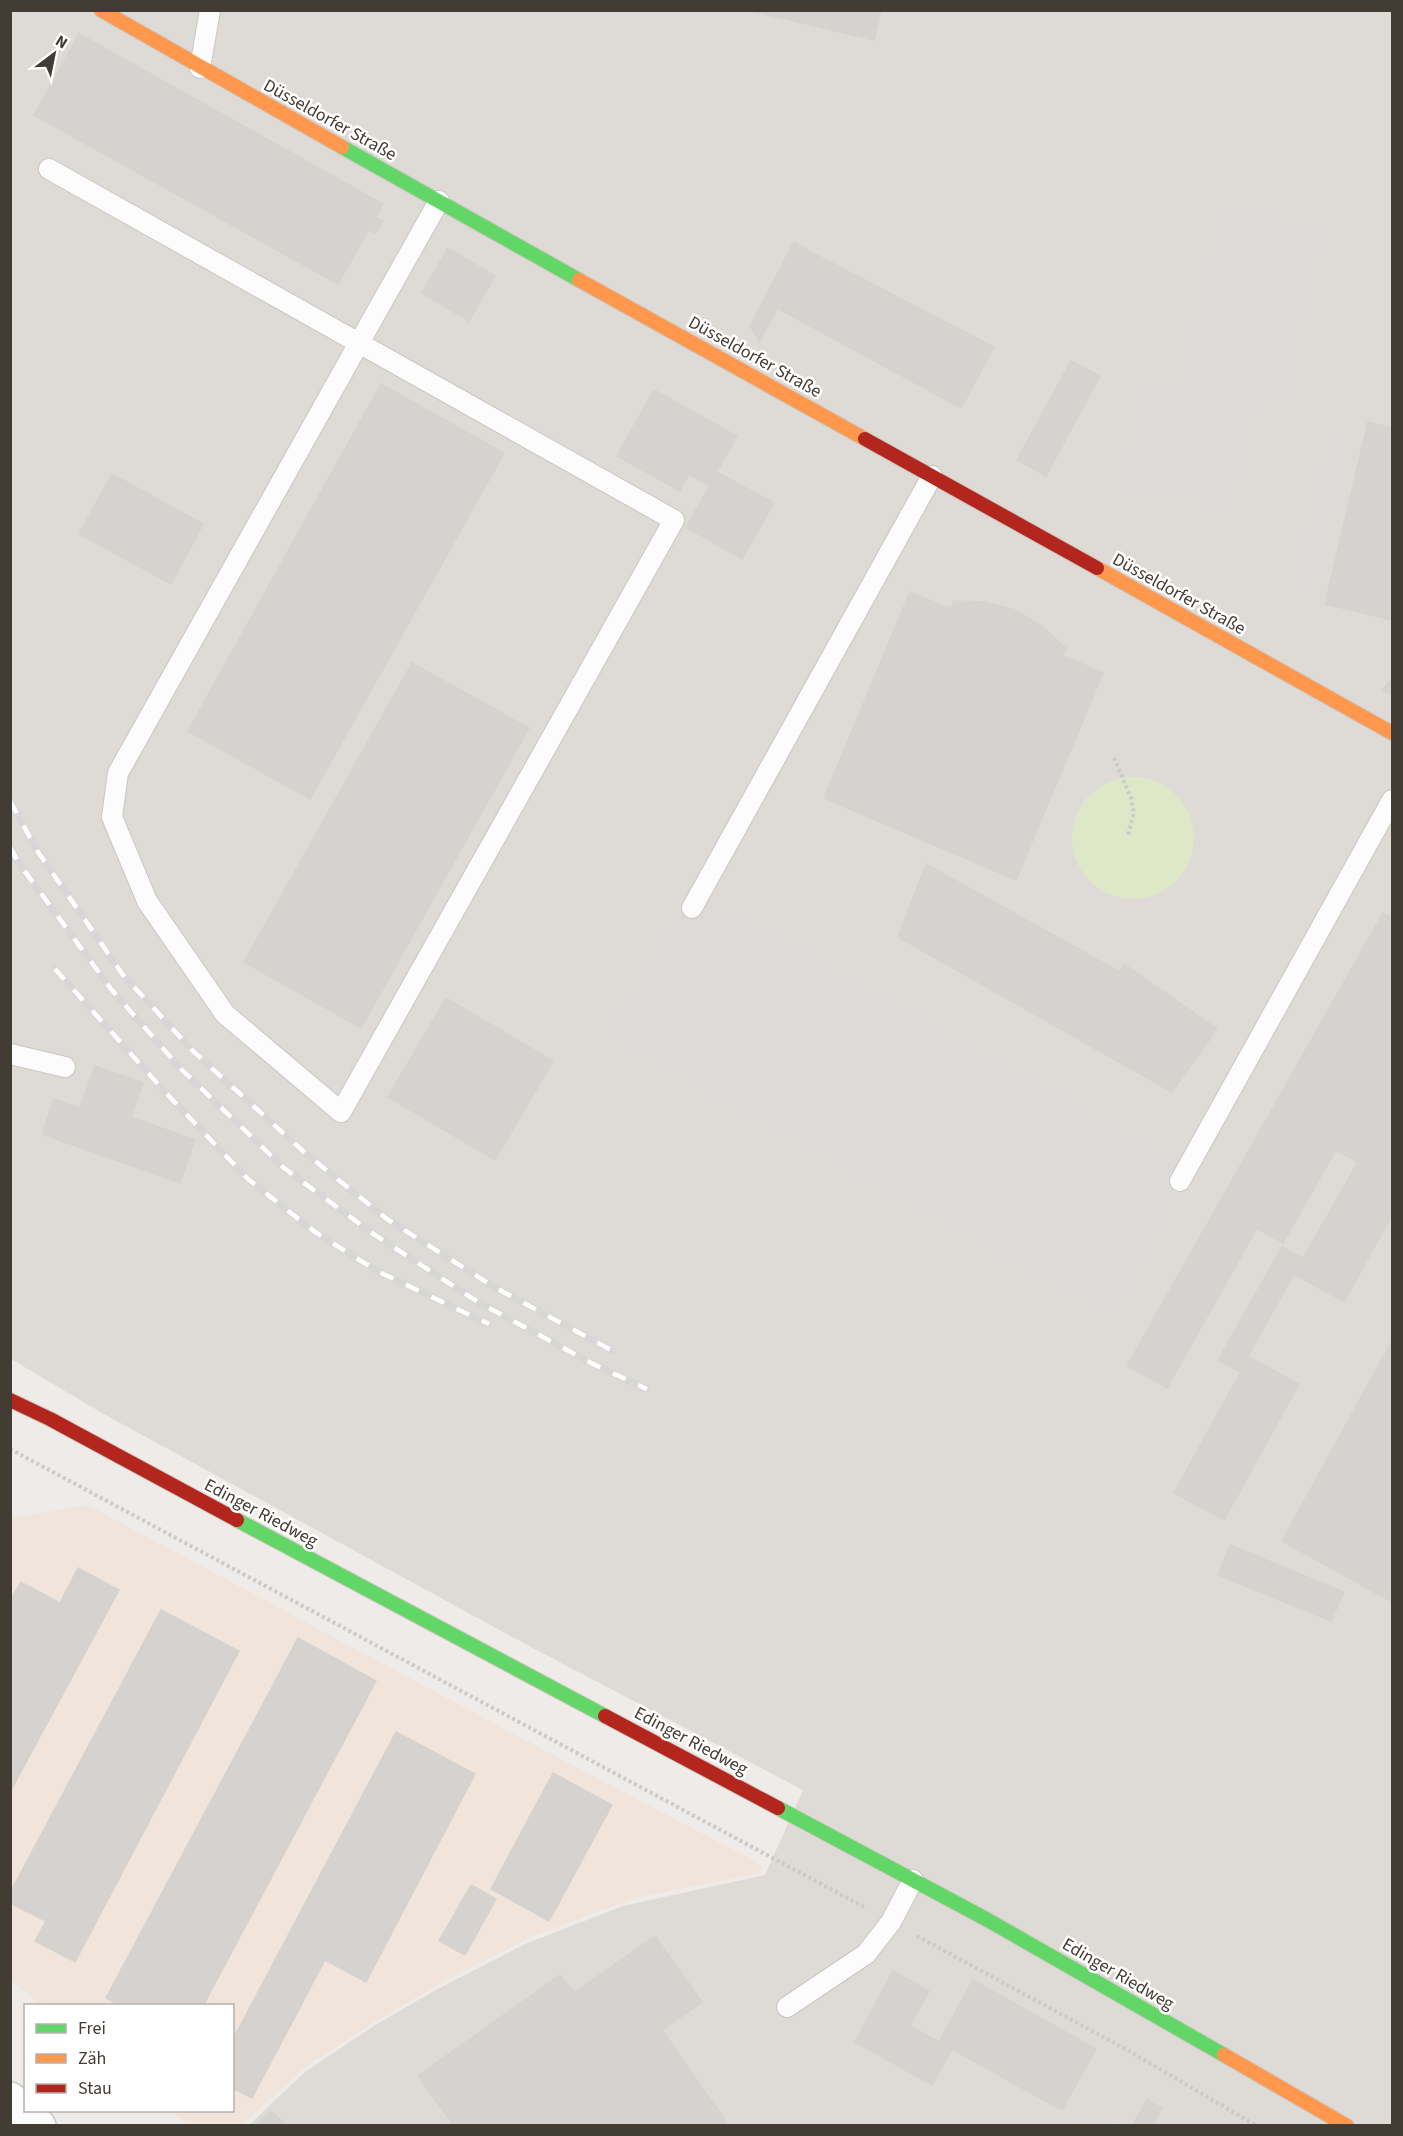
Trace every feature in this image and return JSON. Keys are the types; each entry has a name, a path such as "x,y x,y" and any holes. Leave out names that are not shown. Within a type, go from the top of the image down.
{"main road":[{"name":"Düsseldorfer Straße","path":"101,10 200,68 1392,733"},
{"name":"Edinger Riedweg","path":"10,1400 50,1419 186,1494 913,1880 1347,2126"}],"street":[{"path":"10,2099 39,2126"}],"lane":[{"path":"200,68 210,10"},
{"path":"50,169 359,343 674,520 341,1112 225,1014 147,901 112,817 118,773 359,343 439,201"},
{"path":"692,908 932,476"},
{"path":"1180,1181 1392,800"},
{"path":"10,1054 65,1067"},
{"path":"787,2007 866,1954 891,1922 913,1880"}],"path":[{"path":"1114,758 1131,798 1134,813 1128,835"},
{"path":"10,1449 1129,2051 1257,2126"}],"shaded area":[{"path":"11,11 1392,11 1392,2125 249,2125 305,2072 377,2024 434,1991 525,1944 623,1906 765,1875 803,1790 529,1646 102,1413 11,1359"},
{"path":"1220,197 1330,223 1287,409 1261,404 1235,518 1118,491 1146,371 1178,378"},
{"path":"1327,429 1357,437 1315,602 1285,595"},
{"path":"687,880 1200,1166 1112,1324 599,1039"},
{"path":"88,1505 762,1865 760,1873 635,1898 533,1936 439,1984 305,2067 242,2125 188,2125 171,2112 234,2112 234,2004 40,2004 11,1980 11,1518"},
{"path":"1068,2113 1128,2124 1131,2125 1059,2125"}],"green space":[{"path":"1133,777 1156,782 1176,795 1189,815 1194,838 1189,861 1176,881 1156,894 1133,899 1110,894 1090,881 1077,861 1072,838 1077,815 1090,795 1110,782"}],"building":[{"path":"747,10 881,10 874,40"},
{"path":"79,34 383,204 338,284 34,115"},
{"path":"377,218 383,221 375,234 370,231"},
{"path":"794,242 809,251 759,342 750,326"},
{"path":"448,248 495,276 469,321 422,293"},
{"path":"809,251 994,347 961,408 777,308"},
{"path":"1071,361 1100,376 1046,476 1017,460"},
{"path":"381,384 504,453 310,799 188,731"},
{"path":"654,390 737,436 717,472 774,503 742,559 686,527 710,486 689,474 680,491 617,456"},
{"path":"1368,422 1392,428 1392,620 1325,604"},
{"path":"112,474 203,524 171,584 79,534"},
{"path":"910,592 951,609 954,601 985,602 1015,610 1043,627 1066,648 1063,656 1103,673 1016,880 824,798"},
{"path":"412,663 529,728 361,1028 244,962"},
{"path":"1388,682 1392,684 1392,695 1383,690"},
{"path":"926,864 1120,972 1124,964 1217,1029 1172,1092 898,937"},
{"path":"1383,913 1392,918 1392,1215 1344,1302 1294,1274 1239,1372 1218,1360 1282,1247 1303,1258 1358,1162 1336,1150 1283,1243 1257,1228 1167,1388 1127,1366"},
{"path":"446,998 553,1061 495,1160 388,1097"},
{"path":"95,1066 143,1083 131,1117 195,1140 180,1183 42,1134 54,1099 80,1108"},
{"path":"1392,1341 1392,1602 1282,1541"},
{"path":"1249,1357 1299,1384 1224,1520 1174,1493"},
{"path":"1230,1545 1344,1592 1331,1621 1218,1575"},
{"path":"78,1568 119,1590 10,1792 10,1601 21,1582 60,1603"},
{"path":"161,1610 239,1651 75,1962 35,1941 46,1921 10,1903 10,1893"},
{"path":"298,1638 376,1681 204,2004 117,2004 106,1998"},
{"path":"396,1732 475,1774 366,1982 325,1960 252,2098 234,2089 234,2037"},
{"path":"553,1773 612,1805 549,1921 491,1889"},
{"path":"471,1885 496,1899 465,1955 439,1941"},
{"path":"655,1936 702,2002 662,2030 729,2126 454,2126 418,2076 560,1975 574,1993"},
{"path":"893,1971 929,1991 910,2026 952,2049 932,2085 855,2042"},
{"path":"973,1980 1096,2049 1062,2110 939,2042"},
{"path":"1147,2100 1162,2108 1152,2126 1136,2126 1133,2124"},
{"path":"271,2111 287,2126 256,2126"}],"railway":[{"path":"10,801 38,852 123,975 194,1052 304,1152 387,1219 494,1287 613,1351"},
{"path":"10,847 18,862 111,989 181,1069 284,1168 372,1233 478,1302 593,1364 647,1389"},
{"path":"55,969 165,1092 248,1179 315,1232 377,1271 489,1324"}],"traffic: fast":[{"path":"342,147 579,280"},
{"path":"237,1520 605,1716"},
{"path":"778,1808 986,1919 1224,2055"}],"traffic: slow":[{"path":"101,10 342,147"},
{"path":"579,280 865,439"},
{"path":"1097,568 1392,733"},
{"path":"1224,2055 1347,2126"}],"traffic: jam":[{"path":"865,439 1097,568"},
{"path":"10,1400 50,1419 237,1520"},
{"path":"605,1716 778,1808"}]}
